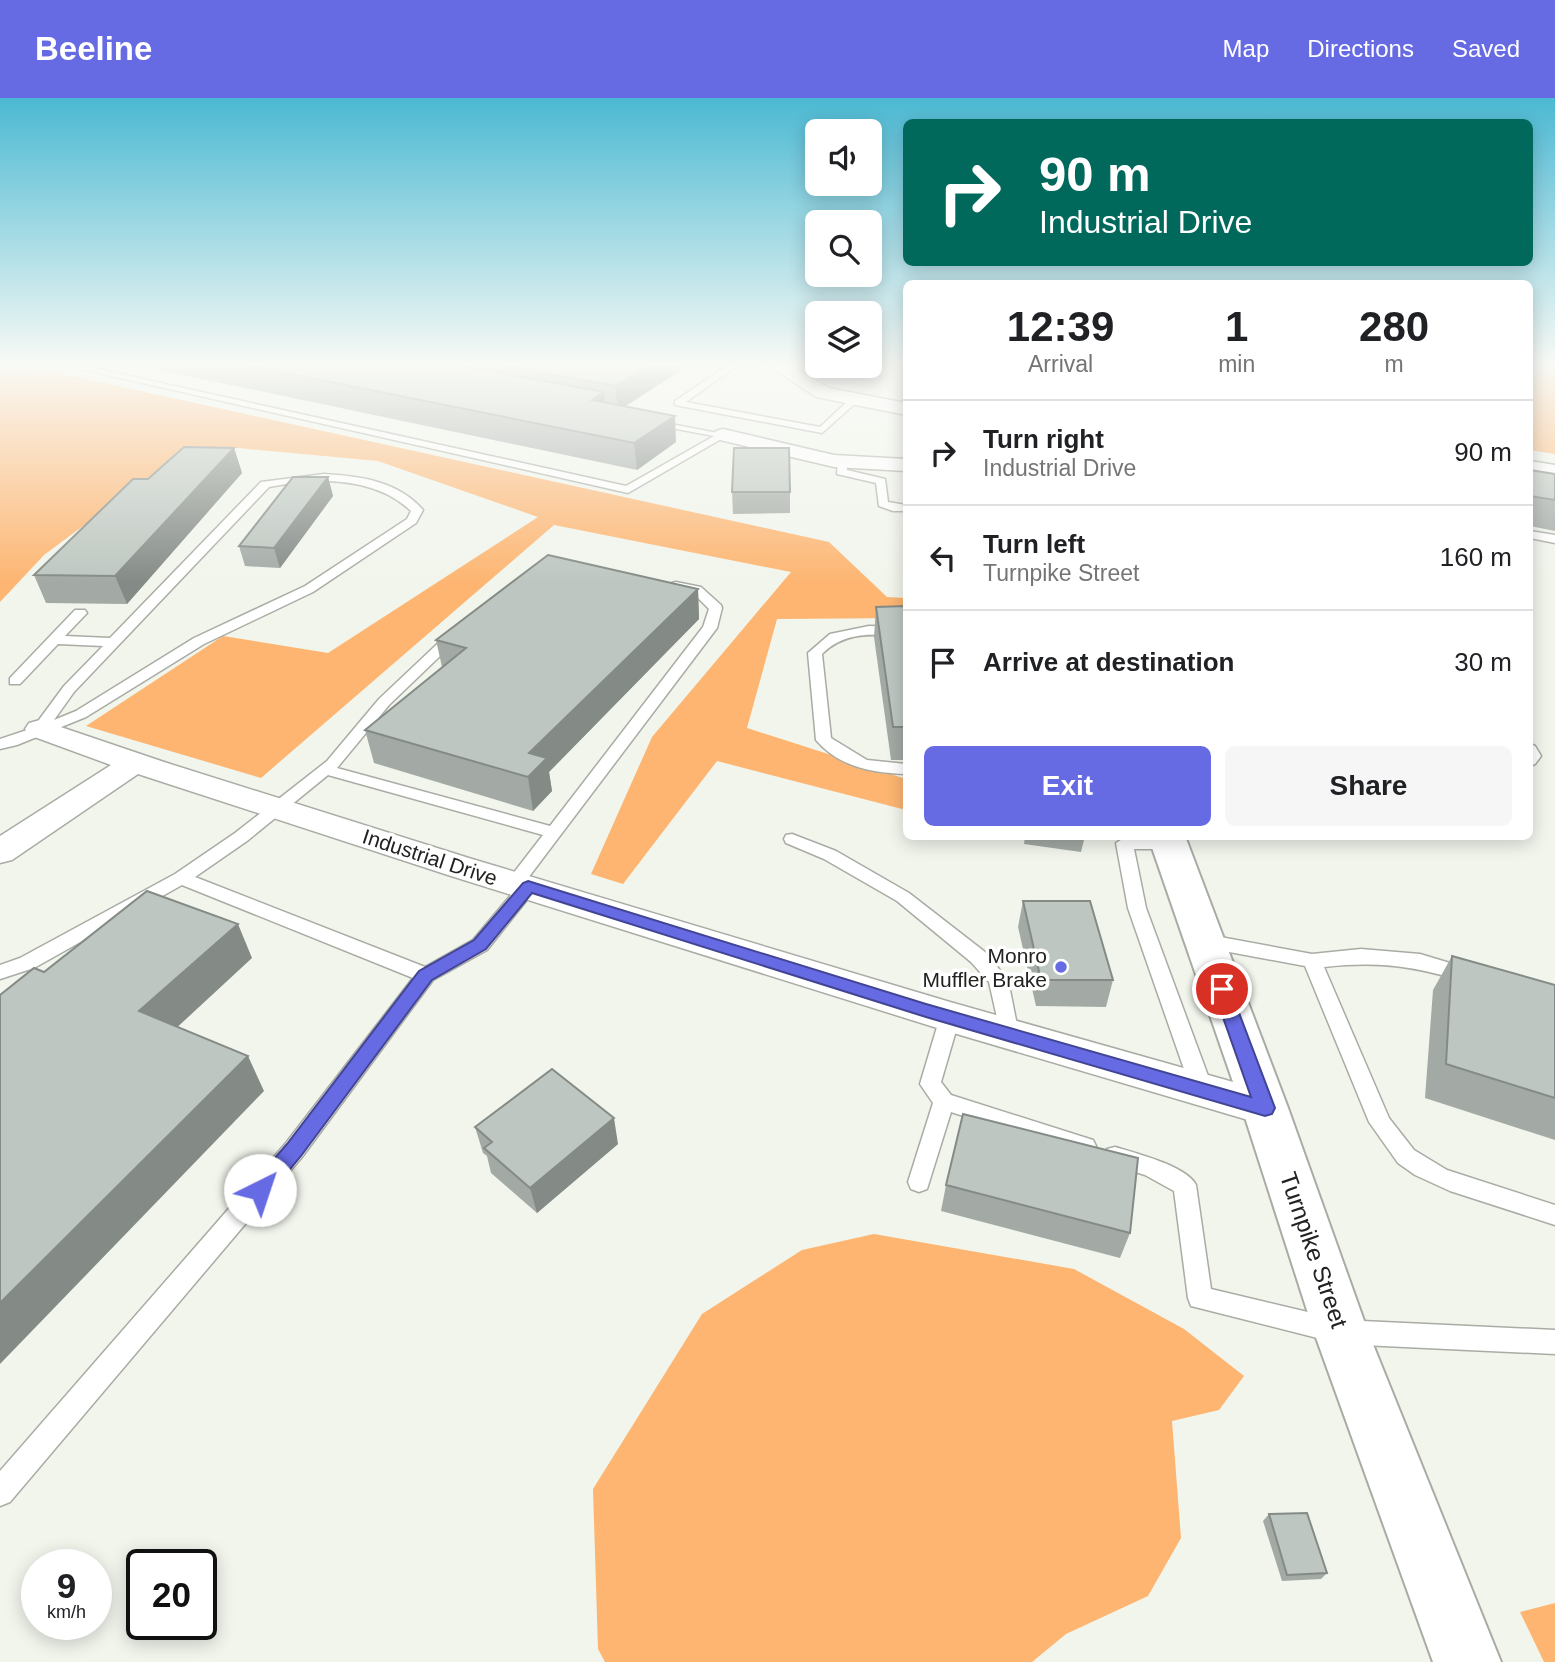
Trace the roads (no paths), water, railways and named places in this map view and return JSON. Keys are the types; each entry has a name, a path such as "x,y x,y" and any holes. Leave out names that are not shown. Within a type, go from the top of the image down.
{"main road":[{"name":"Turnpike Street","path":"1167,840 1265,1108 1341,1332 1467,1662"}],"street":[{"path":"732,437 842,461 903,465"},
{"path":"1533,467 1555,471"},
{"name":"Industrial Drive","path":"40,729 521,885 1009,1035 1265,1108"},
{"path":"0,852 136,762"}],"lane":[{"path":"390,437 628,490 720,437"},
{"path":"842,461 841,472 881,481 883,503 893,508 903,508"},
{"path":"0,744 12,742 81,714 199,641 309,589 412,521 417,510 407,497 373,485 340,478 314,477 265,484 69,689 40,729"},
{"path":"1533,535 1555,539"},
{"path":"0,1492 294,1150 426,975 480,945 554,832 710,628 716,608 696,590 657,582"},
{"path":"15,681 80,613"},
{"path":"0,972 27,963 181,878 241,837 326,770 384,702 469,624"},
{"path":"903,631 839,633 824,642 815,653 824,740 847,759 880,768 903,769"},
{"path":"54,640 115,642"},
{"path":"326,770 554,832"},
{"path":"792,839 830,855 902,897 978,957 998,980 1009,1035"},
{"path":"1167,840 1124,844 1137,908 1203,1092"},
{"path":"181,878 426,975"},
{"path":"1204,941 1312,961 1361,956 1420,961 1481,979"},
{"path":"1312,961 1380,1122 1403,1153 1413,1163 1436,1174 1555,1215"},
{"path":"950,1017 930,1084 944,1101 1152,1168 1185,1185 1200,1298 1341,1332 1555,1342"},
{"path":"919,1182 944,1101"}],"place":[{"name":"Monro Muffler Brake","path":"1061,967"}]}
